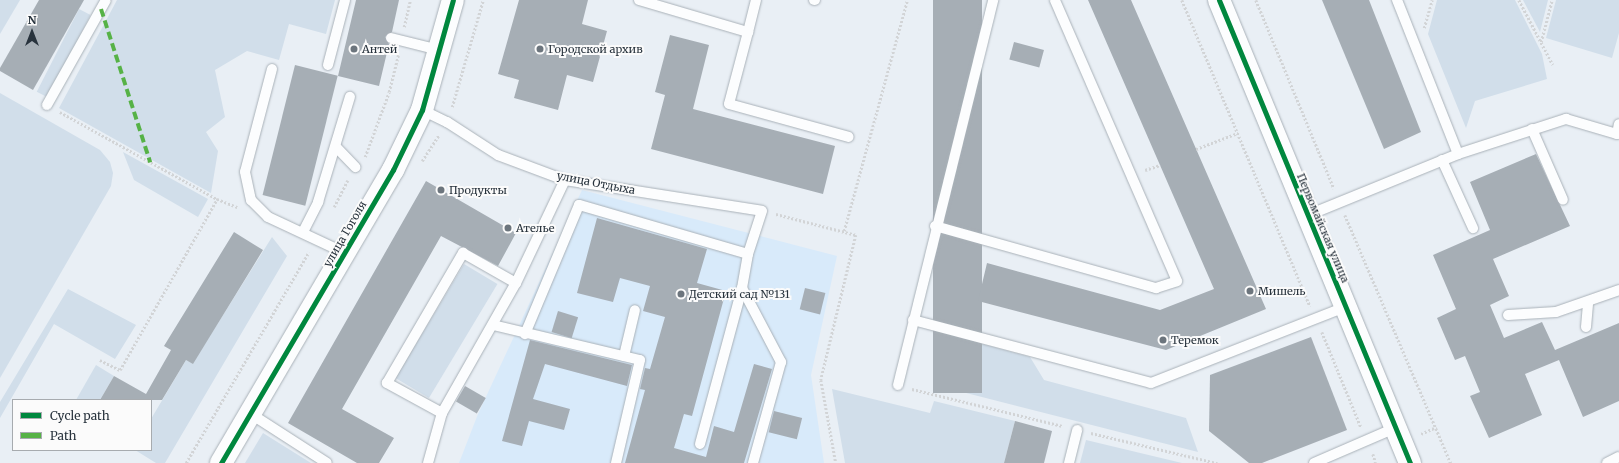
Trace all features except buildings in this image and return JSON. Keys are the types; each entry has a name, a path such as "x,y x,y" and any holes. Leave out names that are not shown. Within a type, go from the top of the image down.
{"street":[{"name":"улица Гоголя","path":"221,463 346,253 393,170 422,110 453,0"},
{"name":"Первомайская улица","path":"1219,0 1306,216 1410,463"}],"lane":[{"path":"47,105 106,0"},
{"path":"328,65 345,0"},
{"path":"639,0 748,32"},
{"path":"674,11 676,0"},
{"path":"756,0 729,104 849,137"},
{"path":"898,385 935,226 993,0"},
{"path":"935,226 1156,288 1177,281 1055,0"},
{"path":"1397,0 1458,154"},
{"path":"391,38 439,50"},
{"path":"272,69 245,172 251,200 268,217 346,253"},
{"path":"303,232 318,202 336,147 350,96"},
{"name":"улица Отдыха","path":"422,110 447,122 498,155 565,180 762,210"},
{"path":"1306,216 1458,154 1566,119 1618,131"},
{"path":"1532,129 1563,200"},
{"path":"336,147 355,167"},
{"path":"1442,160 1473,228"},
{"path":"428,463 442,414 516,283 565,180"},
{"path":"525,334 579,205 748,254"},
{"path":"700,444 742,288 748,254 762,210"},
{"path":"442,414 387,383 463,253 516,283"},
{"path":"742,288 781,362 753,463"},
{"path":"1508,315 1556,312 1588,303 1619,290"},
{"path":"1586,327 1588,303"},
{"path":"913,320 1151,383 1345,307"},
{"path":"624,356 635,310"},
{"path":"493,324 525,334 640,360 616,463"},
{"path":"251,414 327,463"},
{"path":"1314,463 1395,428"},
{"path":"1069,463 1077,430"},
{"path":"1607,463 1619,457"}],"path":[{"path":"844,231 907,0"},
{"path":"1182,0 1367,440"},
{"path":"1256,0 1451,463"},
{"path":"1520,0 1553,65"},
{"path":"1541,43 1552,0"},
{"path":"47,105 217,200 268,217"},
{"path":"1196,149 1238,133"},
{"path":"100,360 120,370 217,200"},
{"path":"762,210 856,235 821,380 836,463"},
{"path":"898,385 1217,463"}],"shaded area":[{"path":"0,0 20,0 0,34"},
{"path":"117,0 335,0 326,34 289,24 279,60 247,51 215,70 225,117 206,132 218,151 211,193 59,108"},
{"path":"1437,0 1515,0 1542,54 1547,79 1475,101 1466,128 1428,34"},
{"path":"1523,0 1548,0 1540,32"},
{"path":"1556,0 1619,0 1619,33 1612,58 1546,38"},
{"path":"79,9 91,15 48,98 37,92"},
{"path":"0,93 100,150 110,162 113,173 111,186 0,378"},
{"path":"123,152 208,199 198,217 134,180"},
{"name":"Детский сад №131","path":"582,190 837,256 811,375 824,463 459,463 478,414"},
{"path":"272,237 287,256 165,463 156,463 137,451 152,451 152,417 186,360 193,363"},
{"path":"464,264 497,284 429,398 395,378"},
{"path":"68,289 136,325 115,359 54,324 0,418 0,402"},
{"path":"947,334 1030,357 1044,380 1186,418 1198,452 935,385"},
{"path":"96,365 114,376 101,399 77,399"},
{"path":"832,389 930,413 934,401 1015,421 1004,463 845,463"},
{"path":"263,433 311,463 245,463"},
{"path":"1086,440 1182,463 1080,463"}],"marked path":[{"path":"101,9 150,162"}],"cycle path":[{"path":"221,463 393,170 422,110 453,0"},
{"path":"1219,0 1410,463"}],"place":[{"name":"Антей","path":"354,49"},
{"name":"Городской архив","path":"540,49"},
{"name":"Продукты","path":"441,190"},
{"name":"Ателье","path":"508,228"},
{"name":"Мишель","path":"1250,291"},
{"name":"Детский сад №131","path":"681,294"},
{"name":"Теремок","path":"1163,340"}]}
